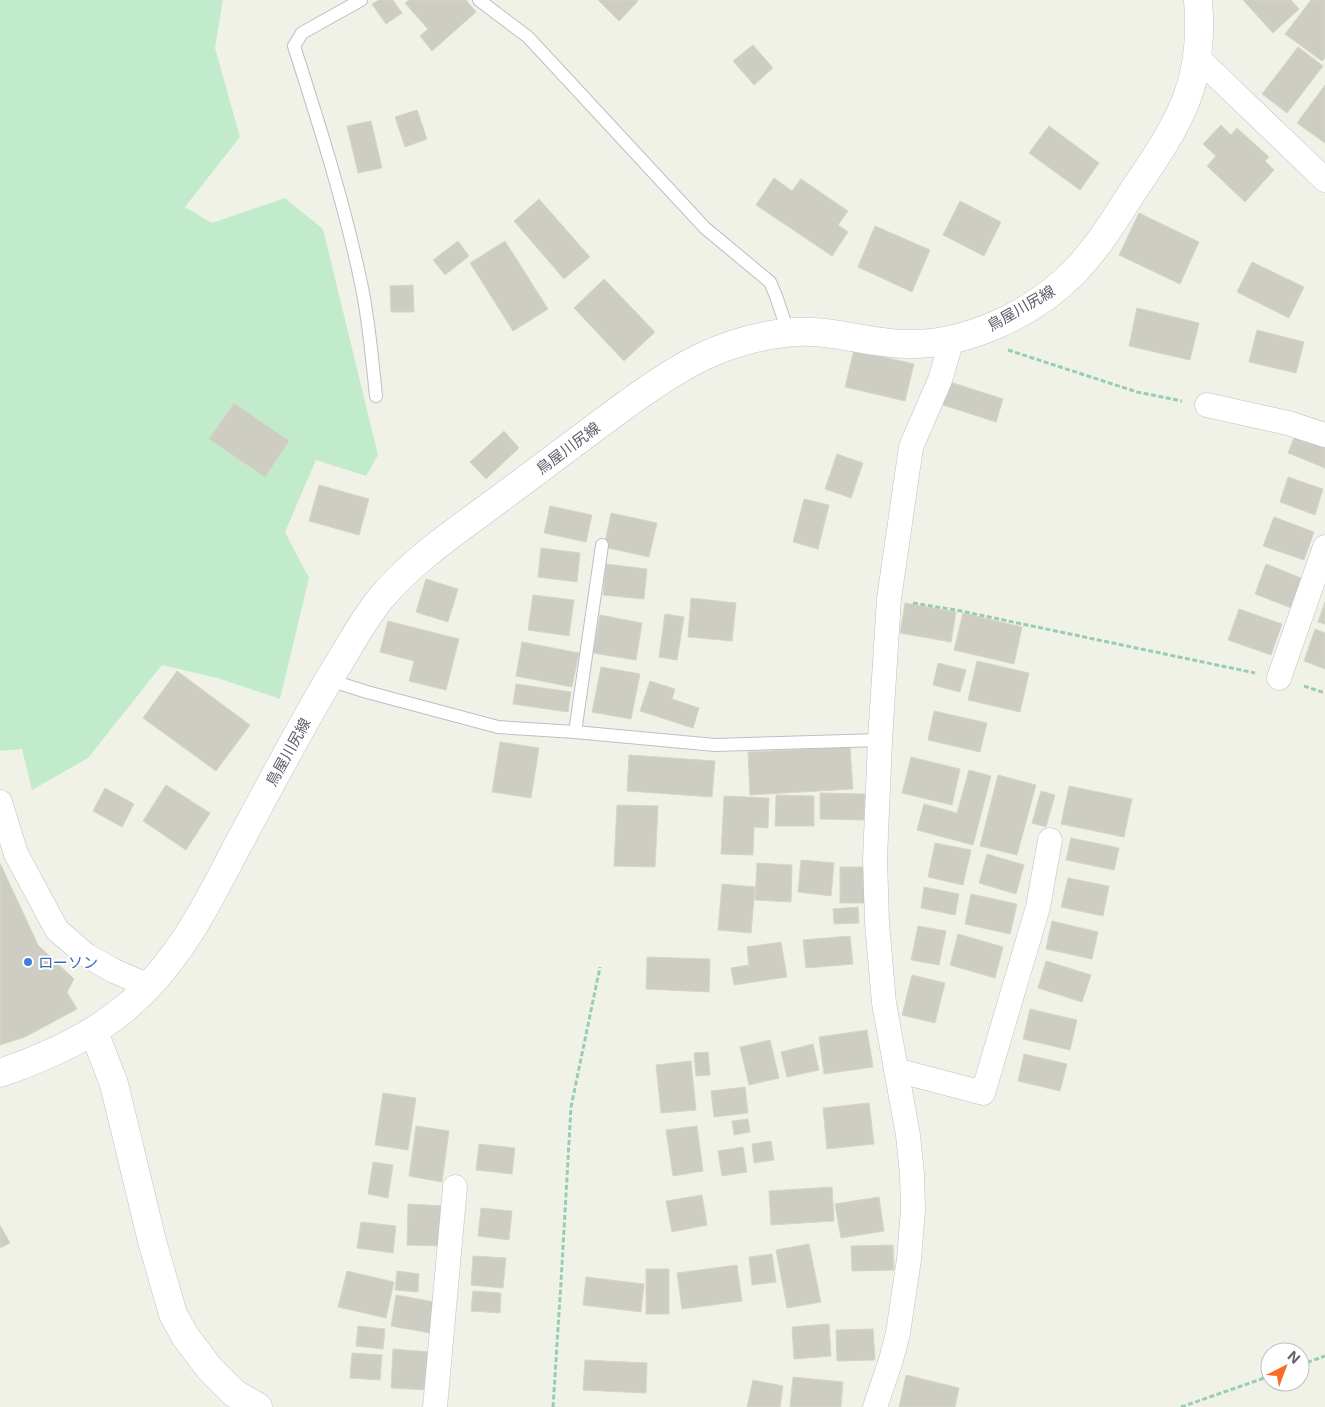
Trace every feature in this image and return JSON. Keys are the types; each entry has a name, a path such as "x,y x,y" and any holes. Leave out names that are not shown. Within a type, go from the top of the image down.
{"main road":[{"name":"鳥屋川尻線","path":"0,1073 23,1065 94,1032 126,1008 149,986 173,957 197,923 269,786 329,680 381,598 411,567 592,430 676,371 720,348 751,339 788,332 822,332 903,344 923,344 961,338 1004,321 1039,300 1063,282 1085,260 1140,181 1171,131 1188,97 1198,58 1200,30 1196,1"},
{"path":"94,1032 114,1084 154,1250 173,1314 185,1336 210,1369 234,1392 258,1407"}],"street":[{"path":"1198,58 1325,180"},
{"path":"875,1407 898,1333 912,1235 913,1210 908,1135 884,1003 877,923 875,859 889,600 911,446 961,338"},
{"path":"1207,405 1288,423 1325,435"},
{"path":"1279,678 1325,547"},
{"path":"0,802 16,854 57,930 86,956 114,972 149,986"},
{"path":"896,1070 983,1093 1038,908 1050,840"},
{"path":"435,1407 455,1187"}],"lane":[{"path":"361,0 302,34 294,46 331,162 361,284 376,396"},
{"path":"479,0 528,37 705,228 770,282 788,332"},
{"path":"575,732 602,545"},
{"path":"329,680 498,727 715,745 880,740"}],"path":[{"path":"961,338 1136,392 1207,405"},
{"path":"889,600 956,610 1279,678 1325,693"},
{"path":"553,1407 571,1106 600,967"},
{"path":"1310,1361 1325,1356"},
{"path":"1181,1407 1260,1379"}],"green space":[{"path":"0,0 223,0 215,48 240,137 185,207 212,223 285,198 323,229 378,455 366,476 316,460 285,532 309,578 280,699 217,678 162,665 88,758 32,790 22,749 0,751"}],"building":[{"path":"379,0 393,0 402,13 386,24 372,4"},
{"path":"409,0 466,0 476,12 432,51 420,36 428,29 405,3"},
{"path":"598,0 637,0 638,1 619,21"},
{"path":"1243,0 1291,0 1299,9 1273,33"},
{"path":"1311,0 1325,0 1325,58 1322,61 1285,34"},
{"path":"753,45 773,68 754,85 733,61"},
{"path":"1298,47 1323,66 1287,113 1262,94"},
{"path":"1325,85 1325,143 1297,123"},
{"path":"417,110 427,139 405,147 395,117"},
{"path":"371,121 382,168 358,173 347,126"},
{"path":"1221,125 1231,135 1237,128 1269,157 1265,161 1274,170 1245,202 1207,166 1216,156 1203,144"},
{"path":"1049,126 1099,163 1080,190 1029,153"},
{"path":"774,178 792,191 801,179 848,211 838,225 848,232 832,256 756,205"},
{"path":"539,199 590,257 564,279 514,221"},
{"path":"960,201 1001,222 984,256 943,235"},
{"path":"1139,213 1199,242 1180,284 1119,255"},
{"path":"875,226 930,250 912,292 858,267"},
{"path":"458,241 469,256 445,275 433,260"},
{"path":"505,241 548,309 513,331 470,263"},
{"path":"1252,262 1304,287 1289,318 1237,292"},
{"path":"604,279 655,332 624,361 574,308"},
{"path":"413,285 414,312 391,312 390,286"},
{"path":"1137,308 1199,323 1190,360 1129,346"},
{"path":"1257,330 1304,342 1296,373 1249,362"},
{"path":"854,350 914,364 905,401 845,387"},
{"path":"947,381 1003,399 996,422 940,404"},
{"path":"234,403 289,441 265,477 209,439"},
{"path":"1297,430 1325,441 1325,468 1288,453"},
{"path":"504,431 519,448 486,479 470,462"},
{"path":"837,454 863,463 851,498 825,489"},
{"path":"1288,477 1323,489 1315,515 1280,502"},
{"path":"319,485 369,499 359,535 309,521"},
{"path":"804,499 829,505 818,549 793,542"},
{"path":"550,506 592,515 586,542 544,533"},
{"path":"611,513 657,523 649,557 604,547"},
{"path":"1274,517 1314,532 1304,560 1263,546"},
{"path":"541,548 580,553 577,582 538,577"},
{"path":"606,564 647,569 644,599 603,595"},
{"path":"1266,564 1306,580 1294,609 1255,594"},
{"path":"426,579 458,589 448,622 416,612"},
{"path":"533,595 574,600 569,636 528,630"},
{"path":"691,598 736,603 732,641 688,637"},
{"path":"1325,602 1325,624 1318,622"},
{"path":"905,603 956,612 951,642 900,633"},
{"path":"1239,609 1282,624 1271,655 1228,640"},
{"path":"963,613 1022,627 1014,664 954,650"},
{"path":"665,614 684,617 677,660 659,657"},
{"path":"600,615 642,623 636,660 593,653"},
{"path":"388,621 459,639 446,690 409,681 414,661 380,652"},
{"path":"1315,629 1325,633 1325,669 1304,661"},
{"path":"522,642 579,653 572,687 516,676"},
{"path":"977,661 1029,673 1020,712 968,700"},
{"path":"938,663 966,670 960,692 933,685"},
{"path":"601,667 640,674 631,719 592,712"},
{"path":"177,671 250,725 216,771 143,718"},
{"path":"650,681 675,689 672,699 699,708 693,728 640,711"},
{"path":"516,684 571,692 568,712 513,704"},
{"path":"934,711 987,723 980,752 928,740"},
{"path":"500,742 539,748 531,798 492,792"},
{"path":"850,747 853,789 750,795 748,752"},
{"path":"629,755 715,761 712,797 627,791"},
{"path":"911,757 960,769 952,805 902,793"},
{"path":"969,770 991,776 973,845 917,830 924,804 957,813"},
{"path":"998,775 1036,785 1017,855 980,846"},
{"path":"166,785 210,813 186,850 143,821"},
{"path":"1069,786 1132,799 1124,837 1061,824"},
{"path":"105,788 134,804 122,827 93,811"},
{"path":"1041,791 1055,795 1046,827 1032,823"},
{"path":"820,793 865,794 864,820 820,819"},
{"path":"776,795 814,796 814,826 775,826"},
{"path":"724,796 769,798 768,828 754,827 753,855 721,854"},
{"path":"617,805 658,806 655,867 614,866"},
{"path":"1071,838 1119,848 1114,870 1066,860"},
{"path":"935,843 971,850 963,885 928,877"},
{"path":"987,854 1024,865 1016,894 979,883"},
{"path":"801,860 834,863 831,896 798,892"},
{"name":"ローソン","path":"0,863 38,945 74,979 67,992 77,1009 25,1037 0,1045"},
{"path":"757,863 792,865 791,902 755,900"},
{"path":"840,867 867,867 867,903 840,903"},
{"path":"1068,878 1109,886 1103,916 1061,907"},
{"path":"722,884 755,887 751,933 718,930"},
{"path":"924,887 959,894 955,915 921,908"},
{"path":"971,894 1017,904 1010,934 965,924"},
{"path":"858,907 859,923 834,924 833,909"},
{"path":"1052,921 1098,932 1092,959 1046,949"},
{"path":"918,926 946,931 939,965 911,960"},
{"path":"958,934 1003,947 995,978 950,965"},
{"path":"850,936 853,964 806,968 803,940"},
{"path":"781,942 787,977 734,985 731,968 749,965 747,947"},
{"path":"647,957 710,959 709,992 646,989"},
{"path":"1046,961 1091,975 1082,1002 1038,988"},
{"path":"912,975 945,983 935,1023 902,1015"},
{"path":"1030,1009 1077,1020 1070,1050 1023,1039"},
{"path":"867,1030 873,1067 824,1074 819,1037"},
{"path":"770,1040 779,1078 749,1085 740,1047"},
{"path":"813,1044 819,1070 787,1077 781,1052"},
{"path":"708,1052 710,1075 696,1076 694,1053"},
{"path":"1024,1054 1067,1064 1060,1091 1018,1081"},
{"path":"691,1061 696,1110 661,1113 656,1065"},
{"path":"745,1087 748,1113 714,1117 711,1091"},
{"path":"383,1093 416,1098 408,1150 375,1145"},
{"path":"869,1103 874,1144 827,1149 823,1108"},
{"path":"748,1119 750,1132 734,1135 732,1121"},
{"path":"416,1126 449,1131 442,1182 409,1176"},
{"path":"697,1126 703,1171 673,1176 666,1130"},
{"path":"771,1141 774,1160 754,1163 752,1144"},
{"path":"479,1144 515,1148 512,1174 476,1170"},
{"path":"743,1147 747,1172 722,1176 718,1151"},
{"path":"373,1162 393,1165 388,1198 368,1194"},
{"path":"832,1187 834,1221 771,1225 769,1191"},
{"path":"702,1195 707,1225 672,1232 666,1201"},
{"path":"879,1197 884,1231 841,1238 835,1204"},
{"path":"408,1204 445,1206 444,1246 407,1245"},
{"path":"481,1208 512,1211 509,1240 478,1236"},
{"path":"361,1222 396,1226 393,1253 357,1248"},
{"path":"0,1225 10,1243 0,1248"},
{"path":"809,1244 821,1302 787,1308 776,1250"},
{"path":"893,1245 894,1270 852,1271 851,1246"},
{"path":"772,1254 776,1282 752,1285 749,1257"},
{"path":"473,1256 506,1258 503,1288 471,1285"},
{"path":"737,1265 742,1301 682,1309 677,1273"},
{"path":"646,1269 669,1269 669,1314 646,1314"},
{"path":"347,1271 394,1282 386,1318 338,1307"},
{"path":"397,1271 419,1274 418,1292 395,1290"},
{"path":"586,1277 644,1284 641,1312 583,1305"},
{"path":"473,1291 501,1293 500,1313 471,1311"},
{"path":"396,1295 435,1302 430,1333 391,1326"},
{"path":"829,1324 831,1356 794,1359 792,1327"},
{"path":"358,1326 385,1329 383,1349 356,1346"},
{"path":"873,1329 875,1360 837,1361 836,1330"},
{"path":"393,1349 430,1352 428,1390 391,1388"},
{"path":"352,1353 382,1355 380,1380 350,1378"},
{"path":"585,1360 647,1363 646,1393 583,1390"},
{"path":"906,1375 959,1388 955,1407 899,1407"},
{"path":"793,1377 843,1382 841,1407 790,1407"},
{"path":"753,1380 783,1386 780,1407 747,1407"}],"place":[{"name":"ローソン","path":"28,962"}]}
